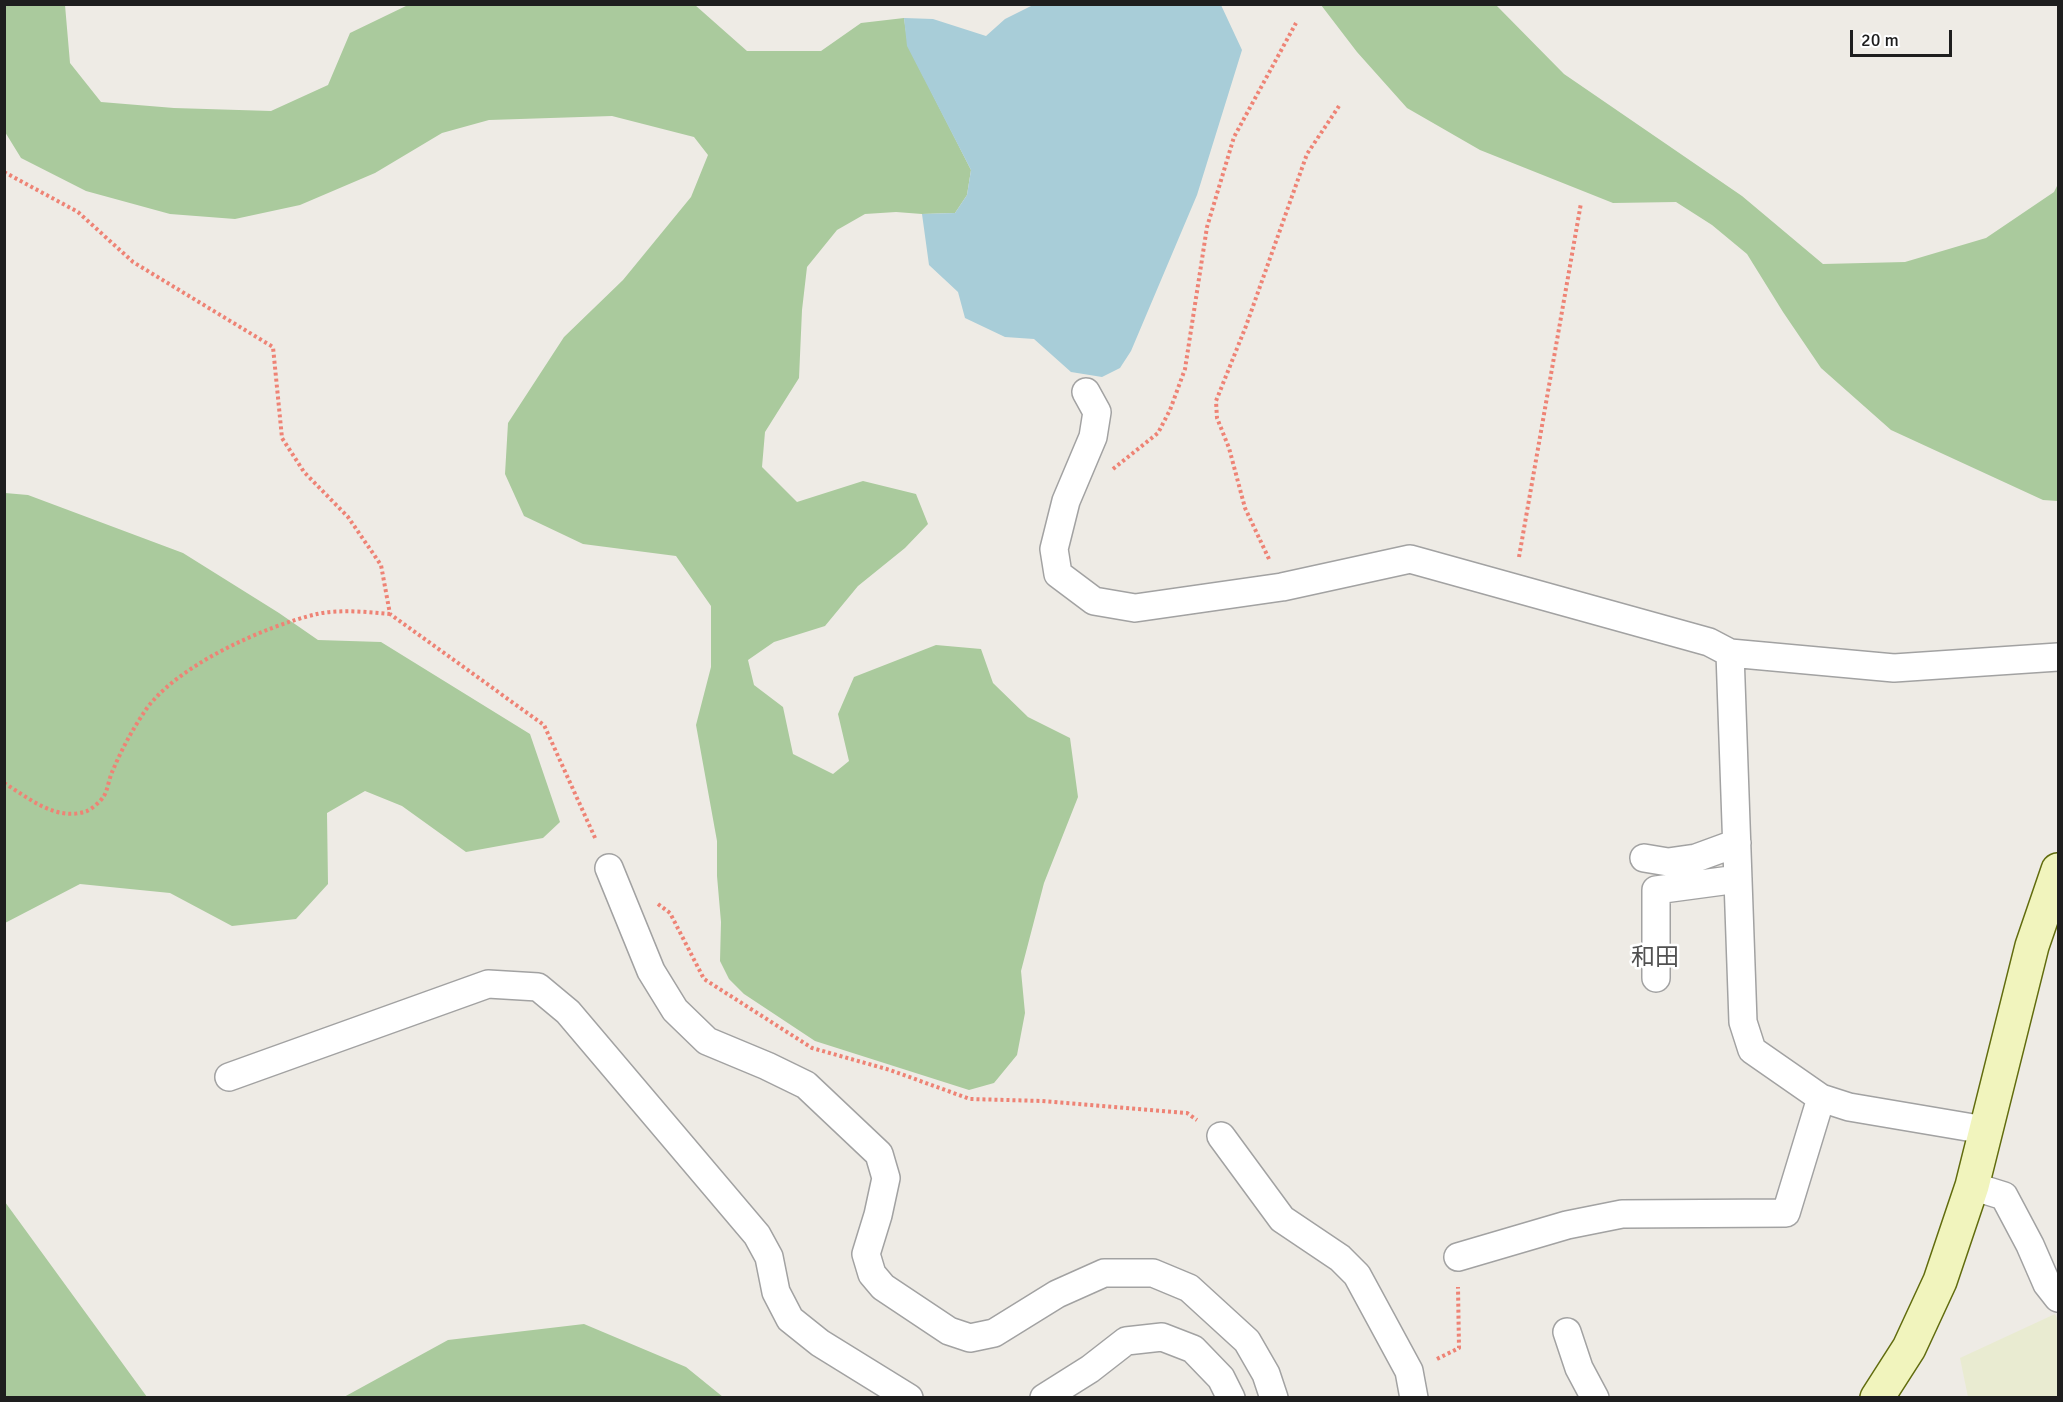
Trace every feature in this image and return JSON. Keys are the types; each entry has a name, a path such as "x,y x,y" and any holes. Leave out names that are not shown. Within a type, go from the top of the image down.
{"street":[{"path":"1086,392 1097,412 1093,437 1066,501 1054,549 1058,574 1094,601 1135,608 1282,587 1410,559 1710,642 1730,653 1894,668 2058,657"},
{"path":"1730,653 1743,1022 1752,1050 1821,1098 1849,1107 1985,1130"},
{"path":"1644,858 1668,862 1696,858 1737,843"},
{"path":"609,868 651,971 675,1010 707,1041 806,1085 879,1154 886,1178 866,1254 872,1274 883,1287 949,1331 970,1338 994,1333 1057,1294 1104,1273 1153,1273 1189,1288 1247,1341 1266,1374 1274,1398"},
{"path":"1877,1398 1909,1348 1941,1281 1972,1186 2032,946 2058,870"},
{"path":"1656,978 1656,890 1738,879"},
{"path":"229,1077 488,984 538,987 568,1012 757,1235 769,1257 776,1292 790,1319 820,1342 909,1398"},
{"path":"1458,1257 1566,1225 1622,1214 1786,1213 1821,1098"},
{"path":"1221,1136 1282,1219 1340,1258 1357,1275 1409,1371 1414,1398"},
{"path":"1972,1186 2004,1196 2030,1245 2047,1284 2058,1298"},
{"path":"1567,1332 1579,1368 1595,1398"},
{"path":"1044,1398 1090,1369 1126,1341 1162,1337 1193,1349 1221,1378 1231,1398"}],"path":[{"path":"1066,501 1122,463 1158,433 1170,410 1185,369 1207,227 1234,137 1296,23"},
{"path":"1282,587 1245,508 1229,448 1217,418 1216,401 1246,326 1307,154 1339,106"},
{"path":"4,172 78,212 133,262 273,347 282,438 304,472 348,517 381,565 390,614"},
{"path":"1514,588 1581,203"},
{"path":"4,783 47,809 65,814 89,811 104,797 113,771 144,712 171,683 196,665 244,639 318,614 362,611 390,614 544,725 609,868"},
{"path":"652,900 670,913 704,980 812,1048 890,1070 970,1099 1041,1101 1187,1113 1221,1136"},
{"path":"1409,1371 1459,1348 1458,1257"}],"green space":[{"path":"5,5 65,5 70,63 101,102 174,108 271,111 328,85 350,33 408,5 695,5 747,51 821,51 861,23 904,18 908,46 971,170 967,195 955,213 865,214 837,230 807,267 802,310 799,378 765,432 762,467 797,502 863,481 916,494 928,524 905,548 858,586 825,626 774,642 748,660 754,685 783,707 793,754 833,774 849,761 838,714 854,677 936,645 981,649 993,683 1028,717 1070,738 1078,797 1044,883 1021,971 1025,1013 1017,1055 994,1083 969,1090 815,1041 744,994 729,979 720,961 721,922 717,841 696,725 711,667 711,606 676,556 583,544 524,516 505,474 508,423 564,337 623,280 691,197 708,155 694,137 612,116 489,120 442,133 375,173 300,205 235,219 170,214 86,191 21,158 5,132"},
{"path":"1321,5 1496,5 1564,74 1742,196 1823,264 1905,262 1986,238 2054,192 2058,184 2058,501 2043,500 1891,430 1821,368 1747,254 1712,225 1676,202 1613,203 1480,150 1407,108 1357,52"},
{"path":"5,493 28,495 183,553 318,640 381,642 530,734 560,822 543,838 466,852 402,806 365,791 327,813 328,884 296,919 232,926 170,893 80,884 5,923"},
{"path":"5,1202 147,1397 5,1397"},
{"path":"2055,1314 2058,1320 2058,1397 1968,1397 1960,1358"},
{"path":"584,1324 686,1367 723,1397 344,1397 448,1340"}],"water":[{"path":"1035,4 1221,5 1242,50 1197,195 1131,351 1120,368 1102,377 1071,372 1034,339 1005,337 965,318 958,292 929,265 922,214 955,213 967,195 971,170 907,46 904,18 933,19 986,36 1005,19"}],"district":[{"name":"和田","path":"1655,959"}]}
